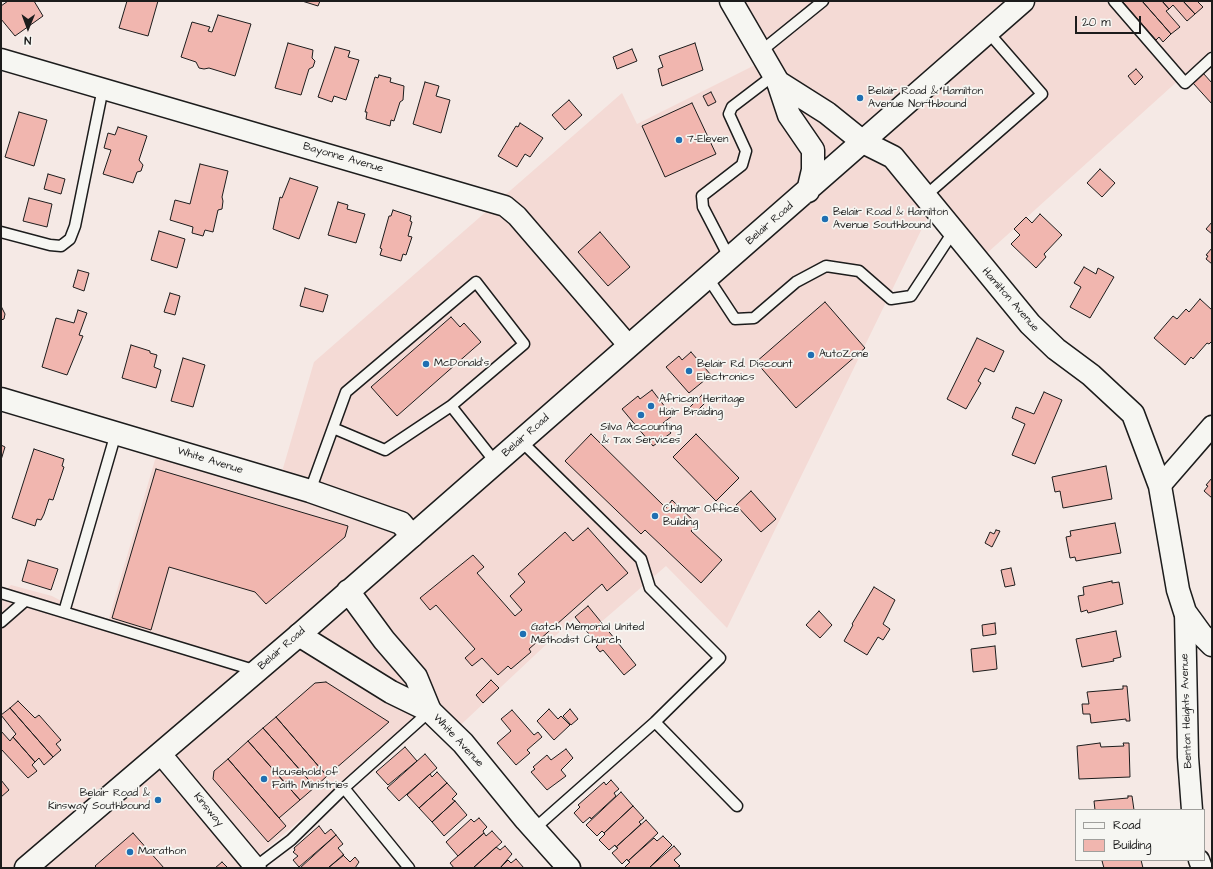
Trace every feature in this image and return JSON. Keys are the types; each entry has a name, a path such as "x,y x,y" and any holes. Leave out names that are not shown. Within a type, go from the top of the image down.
{"street":[{"name":"Hamilton Avenue","path":"731,1 776,79 827,113 863,142 893,157 924,197 1030,324 1056,349 1091,376 1133,414 1160,486 1178,590 1185,612 1201,634 1212,645"},
{"name":"Belair Road","path":"26,868 299,635 808,191 1023,1"},
{"name":"Bayonne Avenue","path":"1,59 505,206 516,216 629,346"},
{"path":"776,79 789,115 813,150 813,170 808,191"},
{"name":"White Avenue","path":"1,399 310,491 401,523 412,536"},
{"path":"1160,486 1212,426"},
{"path":"348,592 384,640 416,677 430,712"},
{"name":"Benton Heights Avenue","path":"1185,612 1188,758 1192,809"},
{"name":"White Avenue","path":"299,635 385,688 430,712 463,743 568,868"},
{"name":"Kinsway","path":"160,753 255,868"}],"lane":[{"path":"760,52 822,1"},
{"path":"1114,1 1185,83 1212,58"},
{"path":"924,197 1042,94 988,32"},
{"path":"730,259 703,207 702,196 742,165 746,152 729,114 732,107 776,79"},
{"path":"1,232 50,245 61,246 70,239 75,226 103,88"},
{"path":"708,278 735,319 754,318 796,282 826,266 859,271 891,299 911,296 953,232"},
{"path":"310,491 346,392 476,282 524,344 451,406 385,450 333,428"},
{"path":"451,406 496,463"},
{"path":"64,612 116,433"},
{"path":"521,441 641,559 650,588 720,658 656,722 534,828"},
{"path":"1,593 257,671"},
{"path":"1,622 25,601"},
{"path":"255,868 291,840 344,788 430,712"},
{"path":"656,722 737,806"},
{"path":"344,788 410,868"}],"shaded area":[{"path":"734,1 1212,1 1212,50 975,264 932,208 727,628 666,566 600,623 586,607 451,734 423,715 244,868 1,868 1,595 11,585 52,596 107,625 159,446 279,482 314,362 622,93 637,124 763,61"}],"building":[{"path":"8,1 34,1 43,16 15,36 1,19 1,6"},
{"path":"127,1 158,1 148,36 119,28"},
{"path":"302,1 320,1 318,6"},
{"path":"1122,1 1142,1 1171,34 1163,42 1159,37 1156,40"},
{"path":"1142,1 1162,1 1169,9 1166,11 1180,27 1171,34"},
{"path":"1162,1 1183,1 1195,14 1187,21 1173,5 1169,9"},
{"path":"1183,1 1197,1 1203,7 1195,14"},
{"path":"218,15 251,24 235,76 209,68 199,68 196,62 181,57 192,22 210,27 208,31 212,32"},
{"path":"288,43 313,50 312,58 315,61 313,67 309,69 301,95 275,88"},
{"path":"695,43 703,70 662,86 658,69 663,67 659,56"},
{"path":"335,47 350,51 348,57 359,60 346,100 334,96 332,102 318,97"},
{"path":"632,49 637,61 617,69 613,57"},
{"path":"1136,69 1143,77 1135,85 1128,76"},
{"path":"1203,73 1212,83 1212,104 1193,83"},
{"path":"379,75 391,78 390,82 404,86 403,100 400,102 394,121 391,120 390,126 366,119 367,112 365,112 375,77 378,78"},
{"path":"425,82 439,86 436,96 450,100 441,133 413,124"},
{"path":"711,92 716,102 708,106 703,96"},
{"path":"569,100 582,115 565,130 552,115"},
{"name":"7-Eleven","path":"692,103 716,154 665,177 642,126"},
{"path":"19,112 47,120 34,166 5,157"},
{"path":"520,123 543,138 530,157 525,154 517,167 498,156 516,126 518,127"},
{"path":"118,127 147,136 139,160 143,165 141,171 137,172 133,183 103,174 111,150 104,148 108,133 115,135"},
{"path":"200,164 228,171 222,197 222,209 218,210 213,232 205,230 203,236 192,233 193,227 170,220 175,200 190,204"},
{"path":"1100,169 1115,183 1102,197 1087,183"},
{"path":"48,174 65,179 61,194 44,189"},
{"path":"290,178 318,187 299,239 273,229 280,197 282,198"},
{"path":"29,198 52,204 47,227 23,221"},
{"path":"338,202 348,205 347,209 365,214 356,243 328,235"},
{"path":"393,210 411,216 410,221 412,222 408,236 412,237 406,255 403,254 401,261 380,255 382,249 380,248 389,216 391,216"},
{"path":"1040,214 1062,235 1044,254 1046,257 1036,268 1011,244 1020,235 1014,229 1026,217 1032,223"},
{"path":"1212,222 1212,234 1206,229"},
{"path":"159,231 185,239 177,268 151,260"},
{"path":"600,232 630,267 608,286 578,252"},
{"path":"1212,248 1212,264 1206,259 1208,256 1206,255"},
{"path":"1084,267 1096,274 1098,268 1114,277 1090,318 1070,307 1081,287 1074,283"},
{"path":"78,270 89,273 84,291 73,287"},
{"path":"305,288 328,295 323,312 300,306"},
{"path":"170,293 180,296 175,315 164,312"},
{"path":"1200,299 1212,310 1212,341 1209,344 1207,343 1193,359 1191,357 1185,365 1154,338 1173,316 1177,319 1186,309 1189,312"},
{"name":"AutoZone","path":"825,302 865,348 796,408 756,362"},
{"path":"1,306 5,314 4,319 1,320"},
{"path":"78,310 87,313 79,335 83,336 67,375 42,367 56,318 74,323"},
{"name":"McDonald's","path":"451,317 460,327 464,323 481,342 397,416 371,387"},
{"path":"977,338 1004,351 994,372 985,368 978,381 981,383 966,409 947,399"},
{"path":"131,345 150,351 150,353 157,355 154,367 161,370 156,388 122,378"},
{"name":"Belair Rd. Discount Electronics","path":"691,352 711,375 689,393 666,367 679,356 682,360"},
{"path":"183,358 205,365 193,407 171,401"},
{"path":"652,390 672,416 663,423 671,433 653,446 622,409 638,396 640,399"},
{"path":"1044,392 1062,400 1035,464 1012,455 1025,424 1012,418 1016,407 1034,414"},
{"path":"702,395 707,401 695,413 689,408"},
{"name":"Chilmar Office Building","path":"591,434 666,508 672,500 697,524 691,531 722,560 701,583 645,530 641,534 565,461"},
{"path":"696,434 739,478 716,501 673,457"},
{"path":"1,445 5,447 1,460"},
{"path":"34,449 64,459 62,466 64,467 53,500 49,499 41,520 37,519 35,526 12,518"},
{"path":"1106,466 1112,499 1063,508 1060,491 1055,492 1052,477"},
{"path":"156,469 348,526 345,537 266,604 255,592 169,567 151,630 112,618"},
{"path":"1212,478 1212,498 1204,491 1208,486 1206,485"},
{"path":"751,491 776,519 761,532 736,505"},
{"path":"1115,523 1121,553 1076,561 1075,557 1070,558 1066,537 1071,536 1070,531"},
{"path":"588,528 628,573 607,591 602,584 529,649 531,652 511,669 508,666 498,675 482,658 472,666 465,658 475,649 436,605 430,610 420,598 473,555 484,567 477,573 515,616 522,610 510,596 525,582 518,574 565,532 573,541"},
{"path":"996,530 1000,531 992,547 985,543 990,532 994,534"},
{"path":"28,560 58,569 51,590 22,581"},
{"path":"1011,568 1015,585 1005,587 1001,570"},
{"path":"1112,581 1112,583 1119,582 1123,604 1088,613 1087,610 1081,612 1078,596 1084,595 1083,587"},
{"path":"874,587 895,600 883,624 890,629 883,640 878,637 867,655 844,641 853,625 852,624"},
{"path":"588,606 636,665 624,675 603,650 600,652 596,647 598,645 575,617"},
{"path":"819,611 832,625 820,638 806,625"},
{"path":"995,623 996,634 983,636 982,625"},
{"path":"1116,631 1121,657 1113,659 1114,661 1082,667 1076,639"},
{"path":"995,646 997,669 973,672 971,649"},
{"path":"491,680 499,688 483,703 476,695"},
{"path":"326,682 389,722 327,776 276,717 315,683"},
{"path":"1123,686 1127,686 1130,721 1126,721 1126,719 1091,723 1090,714 1083,714 1082,704 1089,704 1087,692 1123,689"},
{"path":"18,701 35,718 39,715 61,740 56,744 61,750 53,757 10,708"},
{"path":"10,708 53,757 44,765 39,758 35,762 13,737 16,734 1,715"},
{"path":"549,709 558,719 561,716 570,725 554,740 537,721"},
{"path":"570,709 578,719 571,725 563,716"},
{"path":"512,710 534,735 538,732 542,737 527,750 530,753 516,765 497,743 511,731 501,719"},
{"path":"276,717 327,776 315,787 263,728"},
{"path":"263,728 315,787 300,800 248,741"},
{"path":"1,731 10,741 13,737 35,762 32,765 37,771 28,778 1,749"},
{"name":"Household of Faith Ministries","path":"248,741 300,800 279,818 228,759"},
{"path":"1100,743 1101,747 1124,746 1123,743 1129,743 1130,777 1079,779 1077,746"},
{"path":"405,747 417,761 388,785 376,772"},
{"path":"566,749 573,758 561,770 566,776 547,790 531,772 535,769 533,767 547,755 551,760"},
{"path":"425,754 437,768 399,801 387,788"},
{"path":"228,759 286,826 268,842 213,779 214,771"},
{"path":"437,772 447,783 419,808 407,795 430,774 432,777"},
{"path":"1,780 9,790 1,797"},
{"path":"611,780 619,789 614,793 616,796 591,819 590,817 583,823 574,813 580,807 578,805 604,782 606,785"},
{"path":"447,783 457,794 452,799 455,801 432,822 419,808"},
{"path":"621,792 633,806 604,833 602,831 597,836 586,825"},
{"path":"1128,796 1132,796 1134,809 1095,809 1094,801 1128,798"},
{"path":"455,801 467,815 444,836 432,822"},
{"path":"633,806 644,818 639,822 641,824 616,847 615,845 609,850 599,840 605,834 604,833"},
{"path":"479,818 487,827 483,831 484,833 458,856 446,842 471,819 474,822"},
{"path":"646,820 658,833 628,861 627,859 622,864 612,853 618,848 616,847"},
{"path":"319,826 325,834 331,829 336,835 299,867 293,860 298,856 293,852 295,850 294,848"},
{"path":"492,831 502,842 473,868 454,868 450,863 484,833 486,836"},
{"name":"Marathon","path":"133,833 164,868 97,868 95,866"},
{"path":"336,835 343,844 338,848 344,855 328,868 300,868"},
{"path":"663,836 672,845 649,868 624,868 630,862 628,861 654,838 657,841"},
{"path":"505,846 512,854 500,868 473,868 496,847 500,850"},
{"path":"674,846 681,854 674,860 680,866 677,868 649,868"},
{"path":"343,855 350,862 355,857 359,862 355,868 328,868"},
{"path":"516,859 524,868 500,868 508,860 511,863"},
{"path":"1102,861 1141,861 1143,868 1104,868"},
{"path":"222,862 228,868 215,868"}],"place":[{"name":"Belair Road & Hamilton Avenue Northbound","path":"860,98"},
{"name":"7-Eleven","path":"679,140"},
{"name":"Belair Road & Hamilton Avenue Southbound","path":"825,219"},
{"name":"AutoZone","path":"811,355"},
{"name":"McDonald's","path":"426,364"},
{"name":"Belair Rd. Discount Electronics","path":"689,371"},
{"name":"African Heritage Hair Braiding","path":"651,406"},
{"name":"Silva Accounting & Tax Services","path":"641,415"},
{"name":"Chilmar Office Building","path":"655,516"},
{"name":"Gatch Memorial United Methodist Church","path":"523,634"},
{"name":"Household of Faith Ministries","path":"264,779"},
{"name":"Belair Road & Kinsway Southbound","path":"158,800"},
{"name":"Marathon","path":"130,852"}]}
